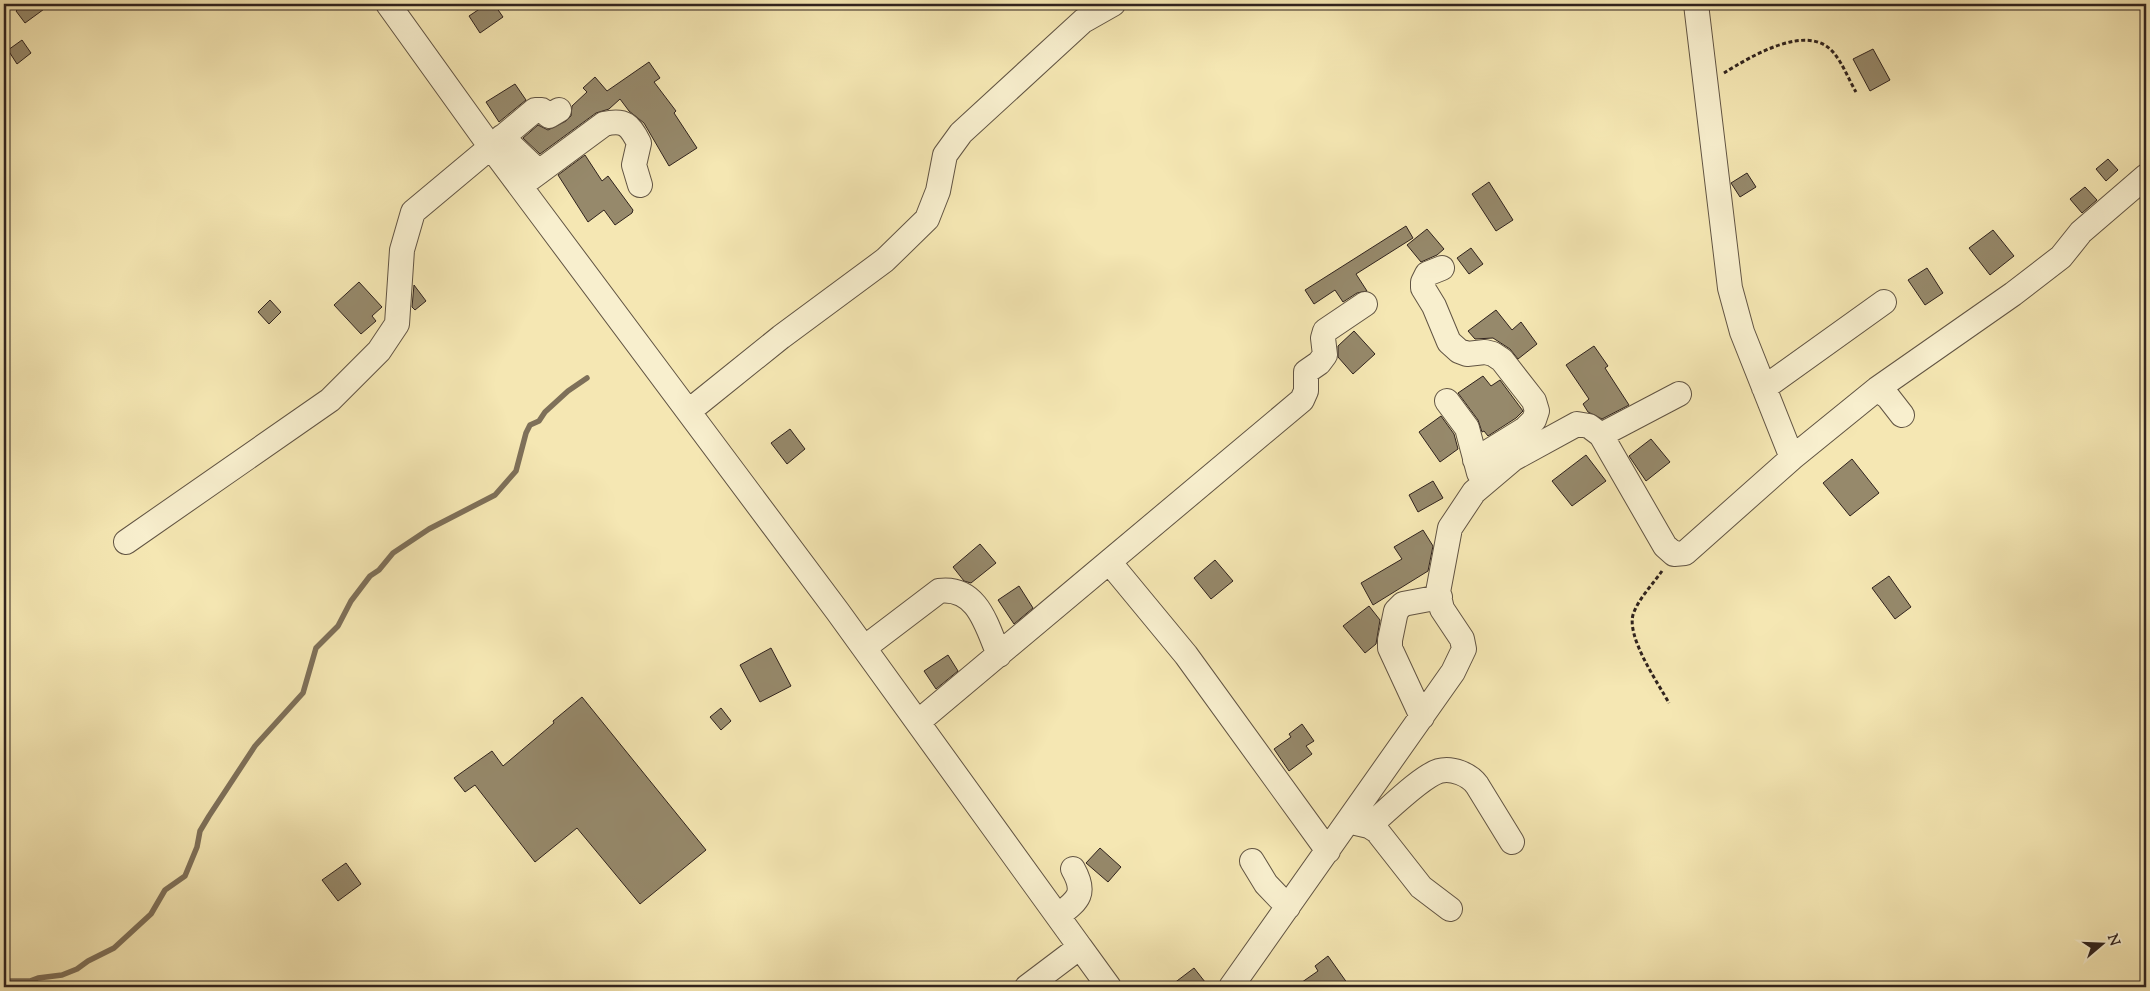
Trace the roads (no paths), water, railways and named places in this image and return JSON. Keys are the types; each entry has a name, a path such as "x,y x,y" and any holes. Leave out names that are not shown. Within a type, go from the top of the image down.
{"street":[{"path":"689,411 781,337 885,260 927,218 938,191 945,155 961,133 1084,21 1113,4"},
{"path":"1696,4 1730,288 1742,332 1792,458"},
{"path":"394,6 496,141 529,179 689,411 918,722 1109,987"},
{"path":"126,542 330,400 379,351 397,324 402,250 413,212 535,110 542,110 549,116 559,110"},
{"path":"529,179 604,124 615,121 623,122 633,131 640,143 634,165 640,185"},
{"path":"1359,824 1422,717 1453,672 1464,649 1462,639 1442,609 1438,592 1450,528 1474,492 1512,459 1577,424 1589,426 1601,435 1666,546 1674,554 1685,553 1792,458 1876,389 2012,294 2061,257 2081,232 2146,176"},
{"path":"1442,268 1428,274 1423,282 1423,288 1434,306 1449,342 1459,351 1467,354 1485,352 1493,354 1502,360 1534,402 1537,411 1534,420 1525,429 1475,460"},
{"path":"1764,388 1884,302"},
{"path":"918,722 1302,400 1306,392 1306,372 1319,364 1325,356 1323,338 1325,331 1365,304"},
{"path":"1876,389 1888,397 1902,415"},
{"path":"1601,435 1679,394"},
{"path":"1447,401 1467,428 1483,484"},
{"path":"1110,562 1186,655 1328,851"},
{"path":"864,648 939,591 948,590 970,598 981,611 998,655"},
{"path":"1422,717 1390,648 1390,640 1396,611 1403,604 1440,597"},
{"path":"1231,987 1328,851 1359,824 1425,778 1440,770 1471,776 1512,842"},
{"path":"1359,824 1377,831 1421,887 1450,909"},
{"path":"1252,861 1266,884 1288,907"},
{"path":"1058,916 1075,903 1081,892 1080,883 1073,869"},
{"path":"1027,987 1080,947"}],"waterway":[{"path":"4,981 30,981 62,975 77,969 88,961 114,948 151,914 165,890 185,876 197,847 200,831 209,816 255,746 303,693 316,648 338,626 351,601 370,576 379,570 393,553 429,529 495,495 516,471 530,425 539,421 545,412 568,391 587,378"}]}
